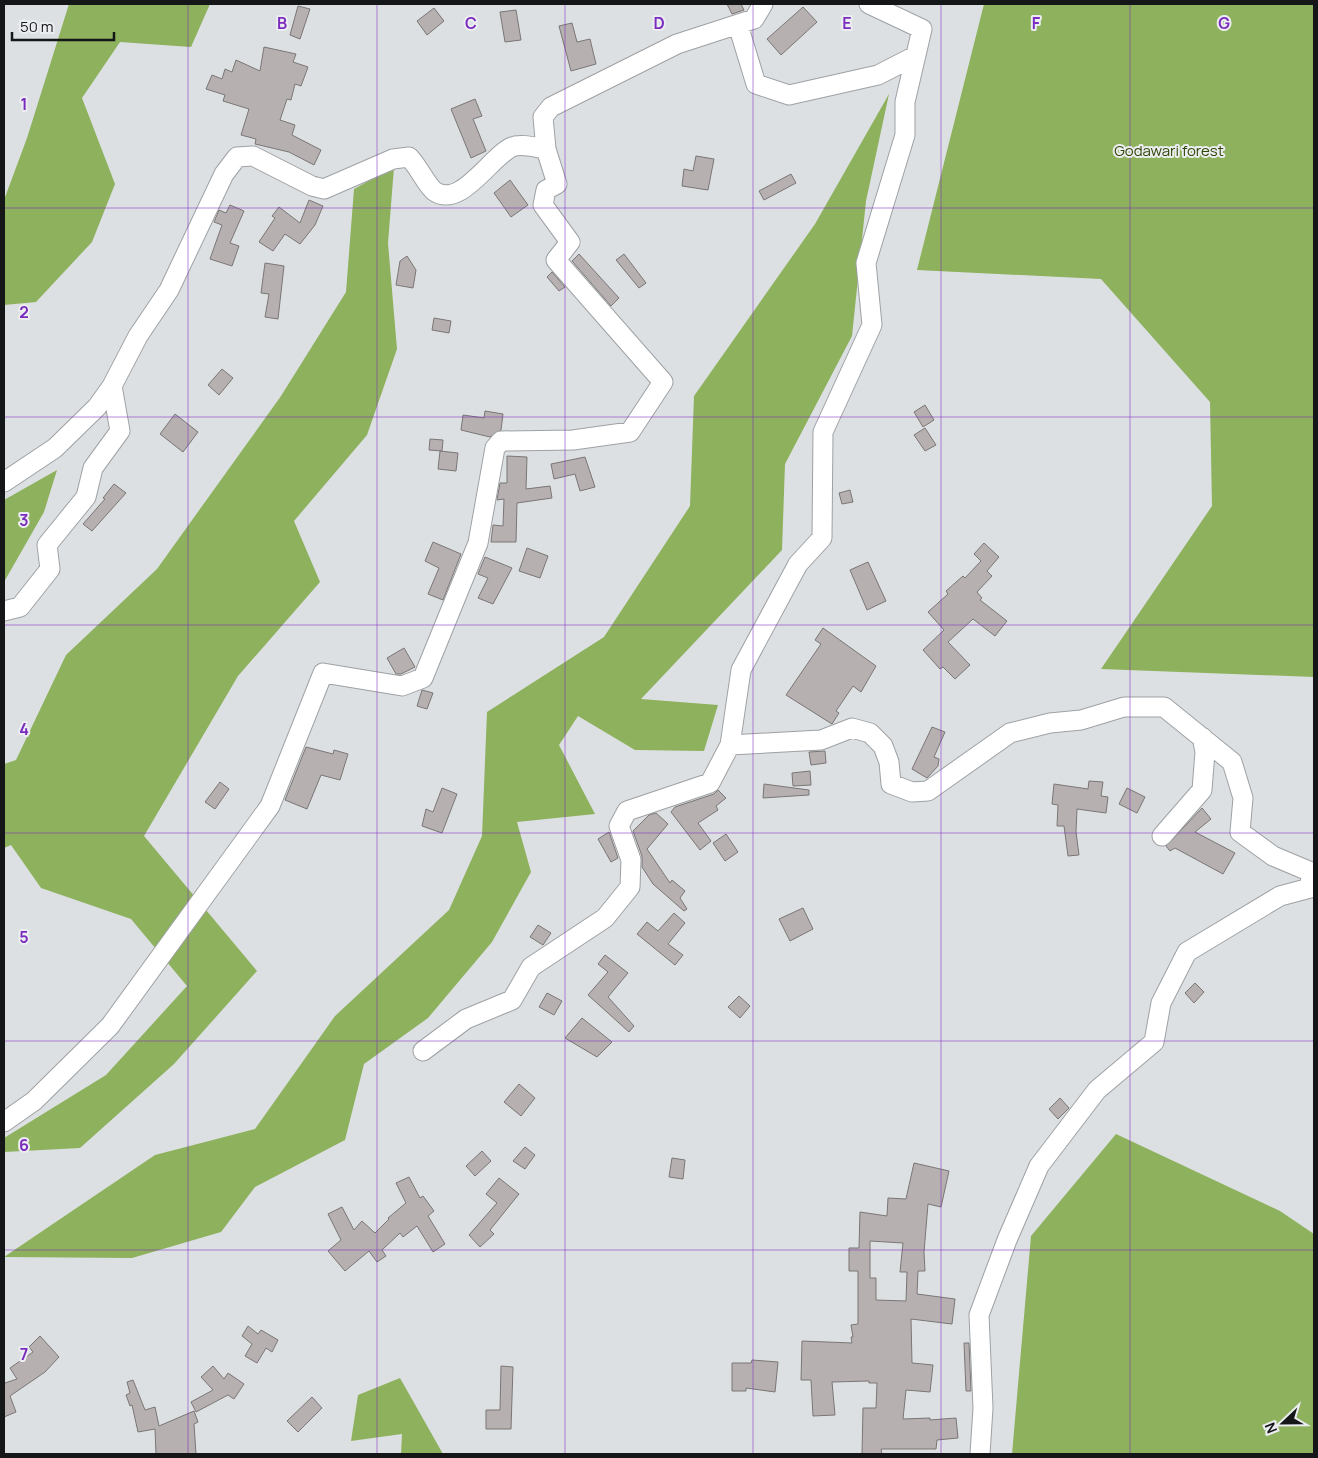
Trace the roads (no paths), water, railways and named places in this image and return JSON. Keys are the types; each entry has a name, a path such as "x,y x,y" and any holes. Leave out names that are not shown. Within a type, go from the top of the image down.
{"street":[{"path":"4,1122 34,1101 110,1026 270,806 323,673 402,686 423,678 478,543 495,448 500,441 573,440 630,432 663,382 556,260 570,242 543,205 546,190 557,184 546,149 543,117 551,107 677,44 754,19 763,4"},
{"path":"424,1051 466,1018 512,1000 531,967 606,918 630,887 631,860 619,826 627,811 710,783 730,745 741,670 798,564 822,538 823,432 872,326 866,263 905,135 905,102 922,29 869,4"},
{"path":"738,25 756,84 789,94 878,75 915,56"},
{"path":"4,482 55,448 97,407 112,386 138,336 169,290 224,174 237,157 253,156 312,186 324,189 393,160 409,157 418,166 434,190 446,195 464,190 501,154 514,146 546,149"},
{"path":"4,611 20,607 50,569 47,545 86,497 93,468 120,431 112,386"},
{"path":"730,745 822,740 852,728 870,733 883,746 889,762 891,784 912,792 928,791 1010,733 1050,723 1081,720 1124,707 1164,708 1202,736 1232,762 1244,798 1240,832 1273,856 1311,872 1310,888 1280,896 1187,952 1161,1003 1154,1042 1097,1090 1039,1166 1007,1240 979,1315 983,1408 980,1454"},
{"path":"1162,836 1202,790 1205,752 1202,736"}],"park label":[{"name":"Godawari forest","path":"1169,150"}]}
